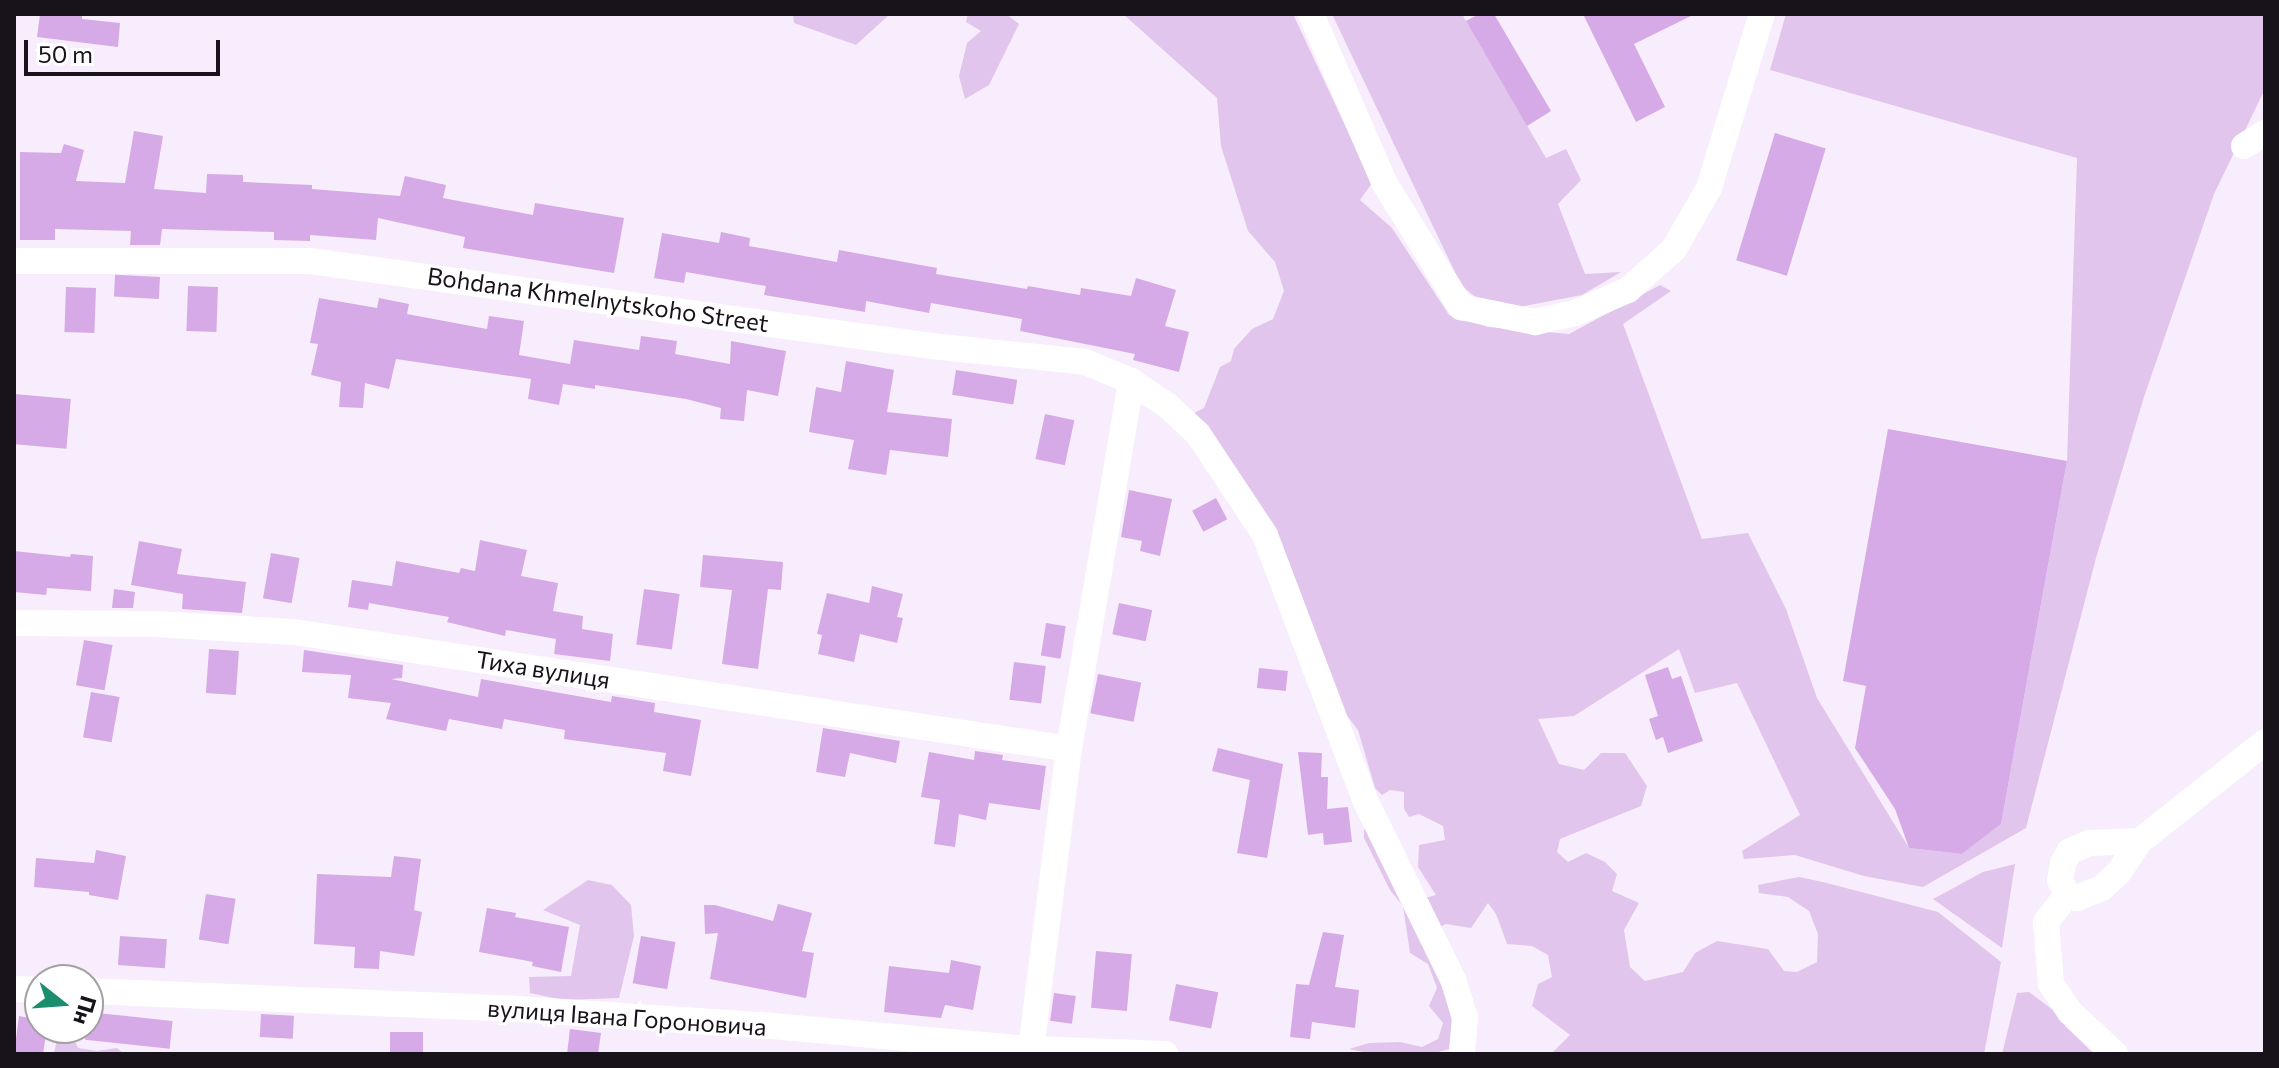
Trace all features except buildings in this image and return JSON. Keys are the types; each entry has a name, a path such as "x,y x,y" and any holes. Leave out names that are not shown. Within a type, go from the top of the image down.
{"street":[{"path":"1311,14 1385,184 1461,307 1535,322 1575,313 1628,290 1674,249 1709,188 1762,14"},
{"name":"Bohdana Khmelnytskoho Street","path":"14,261 310,261 931,346 1085,362 1131,381 1168,406 1198,434 1265,535 1366,802 1454,982 1465,1017 1462,1054"},
{"path":"1019,1050 1131,381"},
{"name":"Тиха вулиця","path":"14,623 168,624 294,632 1069,749"},
{"path":"2140,841 2089,843 2070,851 2063,863 2060,880 2067,895 2077,898 2102,888 2119,872 2140,841 2265,742"},
{"path":"2067,895 2046,922 2051,984 2070,1012 2115,1054"},
{"name":"вулиця Івана Гороновича","path":"104,992 502,1008 761,1025 1019,1050 1165,1054"}],"shaded area":[{"path":"793,14 890,14 856,45 794,23"},
{"path":"968,14 1006,14 1019,24 989,85 965,99 959,76 967,43 981,31 966,22"},
{"path":"1123,14 1293,14 1372,183 1360,200 1392,228 1449,315 1488,327 1569,334 1660,285 1671,291 1623,324 1702,539 1748,533 1786,609 1817,698 1909,848 1962,854 2001,824 2067,461 2077,158 1770,70 1786,14 2265,14 2265,89 2214,194 2144,397 2096,558 2026,828 1923,887 1864,876 1795,855 1744,859 1742,851 1800,815 1737,683 1695,693 1679,649 1574,716 1538,719 1559,764 1584,770 1601,753 1625,753 1647,786 1641,806 1560,839 1557,852 1568,862 1586,853 1605,862 1617,874 1612,891 1639,903 1624,930 1630,967 1645,981 1683,972 1695,953 1717,941 1768,949 1784,971 1797,972 1817,962 1818,934 1809,911 1788,897 1759,893 1758,885 1799,877 1823,882 1938,912 2001,962 1984,1054 1551,1054 1570,1035 1532,1006 1538,984 1552,977 1548,955 1532,946 1507,944 1496,914 1488,903 1471,928 1446,924 1425,934 1453,985 1453,1048 1431,1054 1373,1054 1349,1049 1369,1043 1400,1042 1422,1047 1438,1039 1443,1023 1429,1006 1437,988 1428,964 1410,953 1403,906 1390,890 1364,838 1364,829 1373,834 1414,901 1436,895 1418,867 1419,845 1445,840 1443,826 1419,814 1409,817 1404,809 1404,792 1390,790 1382,795 1375,788 1358,730 1335,700 1194,413 1204,408 1220,367 1231,361 1234,349 1252,329 1273,319 1284,291 1275,262 1248,231 1221,146 1217,98"},
{"path":"1332,14 1462,14 1546,158 1566,149 1581,180 1558,204 1585,274 1621,272 1582,295 1509,309 1479,300 1461,285"},
{"path":"2015,864 2002,948 1933,899 1983,872"},
{"path":"588,880 612,885 631,905 634,936 619,998 563,1000 530,993 529,977 571,976 580,925 543,910"},
{"path":"2029,992 2065,1019 2065,1026 2094,1054 2002,1054 2017,993"},
{"path":"56,1044 76,1044 78,1048 97,1051 117,1048 124,1054 54,1054"}]}
